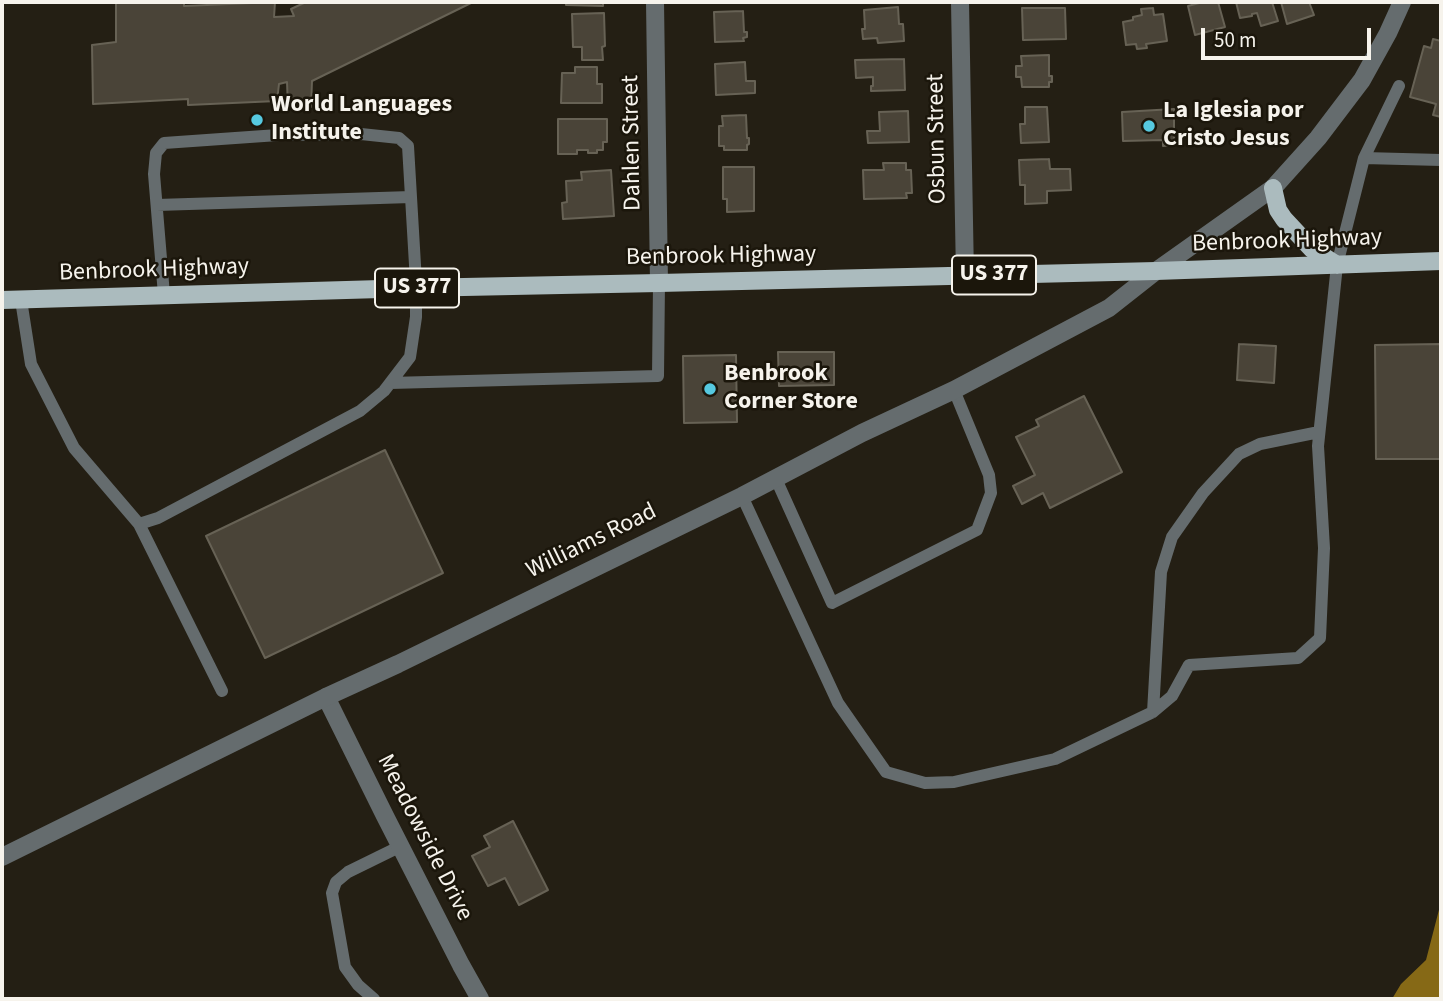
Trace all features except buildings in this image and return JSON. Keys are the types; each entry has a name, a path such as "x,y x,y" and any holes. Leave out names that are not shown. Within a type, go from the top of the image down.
{"main road":[{"path":"1273,188 1278,210 1284,219 1312,249 1337,265"},
{"name":"Benbrook Highway","path":"2,300 416,285 659,284 1441,261"}],"street":[{"name":"Dahlen Street","path":"655,2 659,284"},
{"name":"Osbun Street","path":"960,2 965,276"},
{"name":"Williams Road","path":"2,857 743,496 862,433 954,390 1110,309 1156,271 1273,188 1318,138 1362,80 1402,2"},
{"name":"Meadowside Drive","path":"326,697 480,999"}],"lane":[{"path":"743,496 838,703 886,772 925,783 954,782 1055,759 1153,712 1172,696 1189,665 1298,658 1320,638 1324,548 1318,446 1337,265 1364,158 1399,86"},
{"path":"139,524 158,518 360,411 384,391 410,357 416,285 408,146 399,138 361,134 278,135 164,143 156,153 154,174 164,295"},
{"path":"1364,158 1441,160"},
{"path":"157,205 411,197"},
{"path":"390,383 658,376 659,284"},
{"path":"21,300 31,364 74,448 139,524 222,691"},
{"path":"776,479 832,603 977,530 991,493 989,475 954,390"},
{"path":"1153,712 1161,572 1172,537 1203,493 1239,454 1261,444 1319,432"},
{"path":"374,999 358,985 345,967 332,893 348,872 401,846"}],"shaded area":[{"path":"1441,902 1441,999 1392,999 1401,984 1426,960"}],"place":[{"name":"World Languages Institute","path":"257,120"},
{"name":"La Iglesia por Cristo Jesus","path":"1149,126"},
{"name":"Benbrook Corner Store","path":"710,389"}]}
